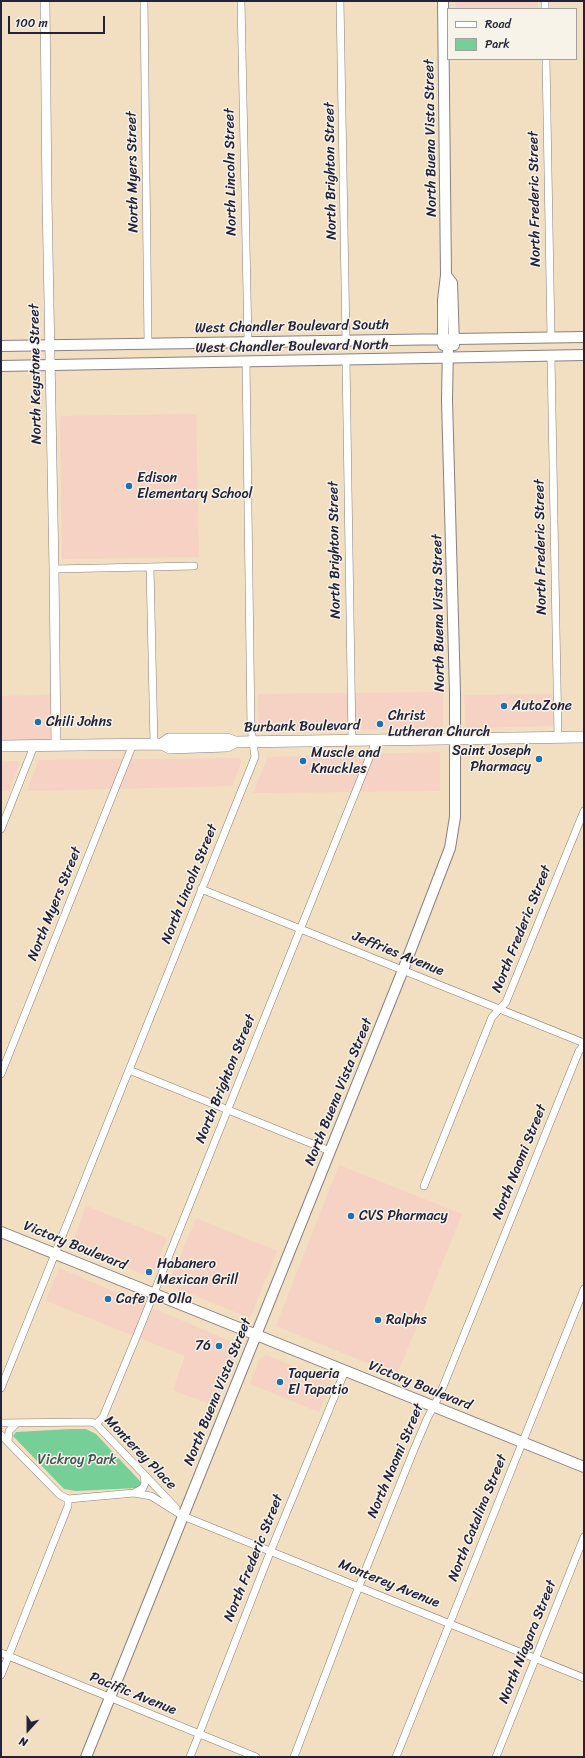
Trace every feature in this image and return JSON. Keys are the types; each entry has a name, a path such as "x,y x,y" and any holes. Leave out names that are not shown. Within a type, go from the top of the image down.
{"main road":[{"name":"North Buena Vista Street","path":"86,1757 445,865 453,837 456,793 447,402 444,397 449,358 452,283 446,278 443,1"},
{"name":"West Chandler Boulevard South","path":"1,346 584,337"},
{"name":"West Chandler Boulevard North","path":"1,366 584,355"},
{"name":"Burbank Boulevard","path":"1,746 158,744 170,748 178,748 227,746 235,742 584,737"},
{"name":"Victory Boulevard","path":"1,1232 154,1292 584,1467"}],"street":[{"name":"North Keystone Street","path":"45,1 56,746"},
{"name":"North Myers Street","path":"144,1 148,343"},
{"name":"North Lincoln Street","path":"241,1 248,342"},
{"name":"North Brighton Street","path":"340,1 346,340"},
{"name":"North Frederic Street","path":"546,60 551,338"},
{"name":"North Frederic Street","path":"551,356 558,737"},
{"name":"North Brighton Street","path":"346,360 352,741"},
{"name":"North Lincoln Street","path":"1,1388 54,1253 255,757 253,742 246,361"},
{"path":"150,566 158,744"},
{"path":"54,569 194,566"},
{"name":"North Brighton Street","path":"96,1424 103,1417 376,741"},
{"name":"North Myers Street","path":"1,1074 133,744"},
{"path":"1,829 34,746"},
{"name":"North Frederic Street","path":"424,1186 492,1017 506,1002 584,811"},
{"name":"Jeffries Avenue","path":"201,889 584,1044"},
{"name":"North Naomi Street","path":"294,1757 359,1586 433,1406 443,1387 579,1050 584,1044"},
{"path":"129,1070 330,1151"},
{"name":"North Catalina Street","path":"396,1757 584,1289"},
{"name":"North Frederic Street","path":"190,1757 271,1550 345,1371"},
{"name":"Monterey Place","path":"1,1424 91,1422 96,1424 183,1516"},
{"path":"8,1442 9,1431 16,1424"},
{"path":"1,1435 60,1495 68,1498 134,1493 151,1496 183,1516"},
{"path":"134,1493 143,1488 145,1483 144,1475"},
{"path":"1,1675 68,1506 68,1498"},
{"name":"Monterey Avenue","path":"183,1516 271,1550 584,1678"},
{"name":"North Niagara Street","path":"496,1757 584,1538"},
{"name":"Pacific Avenue","path":"1,1653 256,1757"}],"shaded area":[{"path":"456,1 537,1 538,8 456,8"},
{"name":"Edison Elementary School","path":"196,414 199,557 62,559 60,416"},
{"path":"443,692 443,729 259,731 258,694"},
{"path":"552,694 553,726 466,728 464,695"},
{"path":"56,695 54,743 1,744 1,696"},
{"path":"440,752 440,791 253,793 268,757"},
{"path":"240,758 241,763 232,786 27,791 39,760"},
{"path":"1,761 17,761 19,764 9,791 1,791"},
{"path":"339,1165 462,1214 397,1375 276,1326"},
{"path":"86,1206 167,1238 151,1277 74,1246 73,1242"},
{"path":"196,1218 277,1251 250,1318 171,1286 169,1283"},
{"path":"59,1268 237,1344 238,1348 214,1406 173,1390 185,1356 46,1301"},
{"path":"266,1355 332,1381 319,1412 250,1384 260,1358"}],"green space":[{"name":"Vickroy Park","path":"86,1429 96,1434 141,1482 140,1486 136,1488 76,1491 64,1489 13,1436 16,1432"}],"place":[{"name":"Edison Elementary School","path":"129,486"},
{"name":"AutoZone","path":"504,706"},
{"name":"Chili Johns","path":"38,722"},
{"name":"Christ Lutheran Church","path":"380,724"},
{"name":"Saint Joseph Pharmacy","path":"539,759"},
{"name":"Muscle and Knuckles","path":"303,761"},
{"name":"CVS Pharmacy","path":"351,1216"},
{"name":"Habanero Mexican Grill","path":"149,1272"},
{"name":"Cafe De Olla","path":"108,1299"},
{"name":"Ralphs","path":"378,1320"},
{"name":"76","path":"219,1346"},
{"name":"Taqueria El Tapatio","path":"280,1382"}]}
